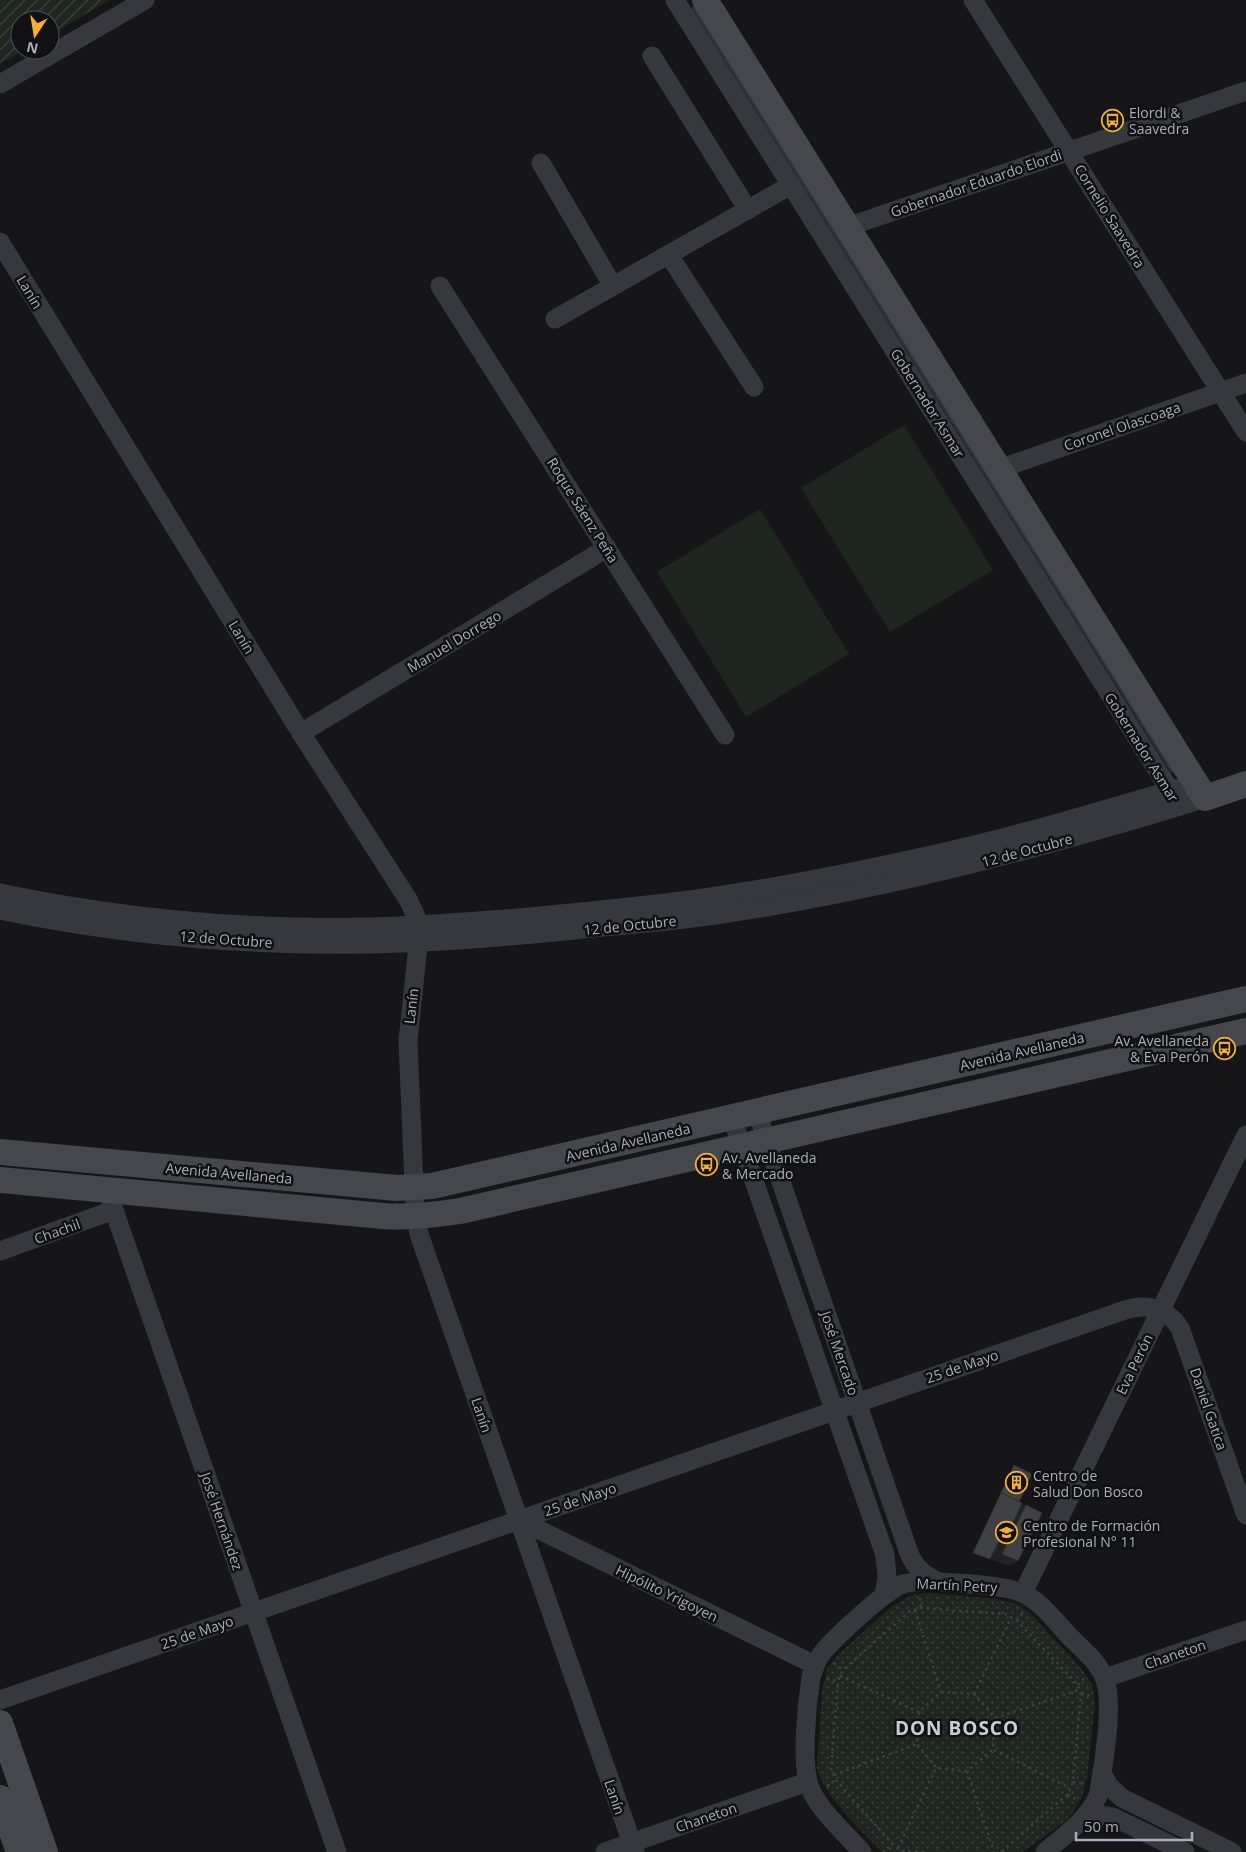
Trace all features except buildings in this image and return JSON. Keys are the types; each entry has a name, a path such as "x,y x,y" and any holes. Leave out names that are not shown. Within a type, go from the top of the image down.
{"street":[{"path":"0,84 145,0"},
{"name":"Gobernador Asmar","path":"675,0 1180,807"},
{"name":"Gobernador Asmar","path":"705,0 1200,791"},
{"name":"Cornelio Saavedra","path":"973,0 1246,432"},
{"path":"652,56 748,210"},
{"name":"Gobernador Eduardo Elordi","path":"847,228 1246,90"},
{"path":"541,162 613,286"},
{"path":"555,318 791,185"},
{"name":"Lanín","path":"0,242 301,733 409,900 419,934 408,1033 415,1216 421,1242 633,1848"},
{"path":"669,255 754,387"},
{"name":"Roque Sáenz Peña","path":"440,286 725,735"},
{"name":"Coronel Olascoaga","path":"999,469 1246,383"},
{"name":"Manuel Dorrego","path":"301,733 607,548"},
{"name":"12 de Octubre","path":"0,893 105,912 199,921 296,926 367,927 419,934 512,937 676,920 798,901 957,868 1180,807 1200,791 1246,766"},
{"name":"12 de Octubre","path":"0,910 74,924 176,936 320,944 419,934 506,920 646,905 762,889 970,846 1170,791 1200,791 1246,784"},
{"name":"Avenida Avellaneda","path":"0,1152 414,1188 451,1182 1246,999"},
{"name":"Avenida Avellaneda","path":"0,1180 110,1200 384,1216 415,1216 460,1210 1246,1031"},
{"name":"José Mercado","path":"757,1112 911,1560 920,1572 940,1582"},
{"name":"José Mercado","path":"732,1118 885,1555 887,1577 884,1595"},
{"name":"Eva Perón","path":"1024,1601 1160,1310 1246,1135"},
{"name":"José Hernández","path":"109,1162 100,1164 93,1175 96,1184 110,1200 338,1852"},
{"name":"Chachil","path":"0,1251 110,1200"},
{"name":"25 de Mayo","path":"0,1700 1125,1310 1140,1306 1160,1310"},
{"name":"Daniel Gatica","path":"1160,1310 1176,1321 1180,1328 1246,1515"},
{"name":"Hipólito Yrigoyen","path":"519,1520 824,1668"},
{"name":"Martín Petry","path":"862,1852 817,1801 816,1785 805,1763 811,1676 824,1668 828,1646 893,1588 913,1581 1011,1589 1024,1601 1041,1606 1093,1660 1096,1677 1108,1689 1108,1711 1098,1796 1092,1807 1082,1810 1045,1852"},
{"name":"Chaneton","path":"1096,1677 1246,1630"},
{"path":"0,1723 45,1852"},
{"path":"1102,1773 1109,1786 1122,1798 1232,1852"},
{"name":"Chaneton","path":"605,1852 633,1848 816,1785"},
{"path":"0,1798 19,1852"},
{"path":"1082,1810 1113,1817 1185,1852"}],"path":[{"path":"920,1594 921,1608"},
{"path":"1017,1621 1024,1601"},
{"path":"905,1606 910,1611"},
{"path":"924,1852 903,1851 894,1846 836,1780 831,1769 838,1681 842,1670 910,1611 921,1608 1005,1614 1017,1621 1078,1685 1080,1690 1074,1782 1068,1794 1001,1852"},
{"path":"915,1610 941,1692"},
{"path":"974,1694 1011,1618"},
{"path":"824,1668 842,1670"},
{"path":"824,1668 838,1681"},
{"path":"840,1676 919,1712"},
{"path":"1078,1685 1096,1677"},
{"path":"995,1718 1080,1690"},
{"path":"941,1692 974,1694 995,1718 993,1749 967,1771 936,1768 917,1744 919,1712 941,1692"},
{"path":"1081,1694 1095,1696"},
{"path":"834,1775 917,1744"},
{"path":"993,1749 1070,1788"},
{"path":"898,1848 936,1768"},
{"path":"967,1771 994,1852"},
{"path":"816,1785 836,1780"},
{"path":"1074,1782 1086,1784"},
{"path":"1068,1794 1082,1810"},
{"path":"883,1852 894,1846"}],"shaded area":[{"path":"0,0 110,0 60,29 60,10 10,10 10,58 0,64"},
{"path":"904,425 993,570 890,632 801,488"},
{"path":"760,509 849,654 746,717 657,572"},
{"name":"Centro de Formación Profesional N° 11","path":"1001,1493 1042,1513 1018,1561 1009,1566 973,1553"},
{"path":"929,1593 997,1599 1017,1604 1033,1616 1081,1668 1092,1684 1095,1703 1087,1778 1082,1797 1071,1815 1064,1822 1023,1852 882,1852 844,1812 820,1778 817,1768 822,1691 827,1669 840,1653 891,1607 912,1595"}],"waterway":[{"path":"694,8 1172,770"}],"place":[{"name":"Elordi & Saavedra","path":"1113,120"},
{"name":"Av. Avellaneda & Eva Perón","path":"1225,1048"},
{"name":"Av. Avellaneda & Mercado","path":"706,1165"},
{"name":"Centro de Salud Don Bosco","path":"1017,1483"},
{"name":"Centro de Formación Profesional N° 11","path":"1007,1533"}],"district":[{"name":"DON BOSCO","path":"957,1728"}]}
